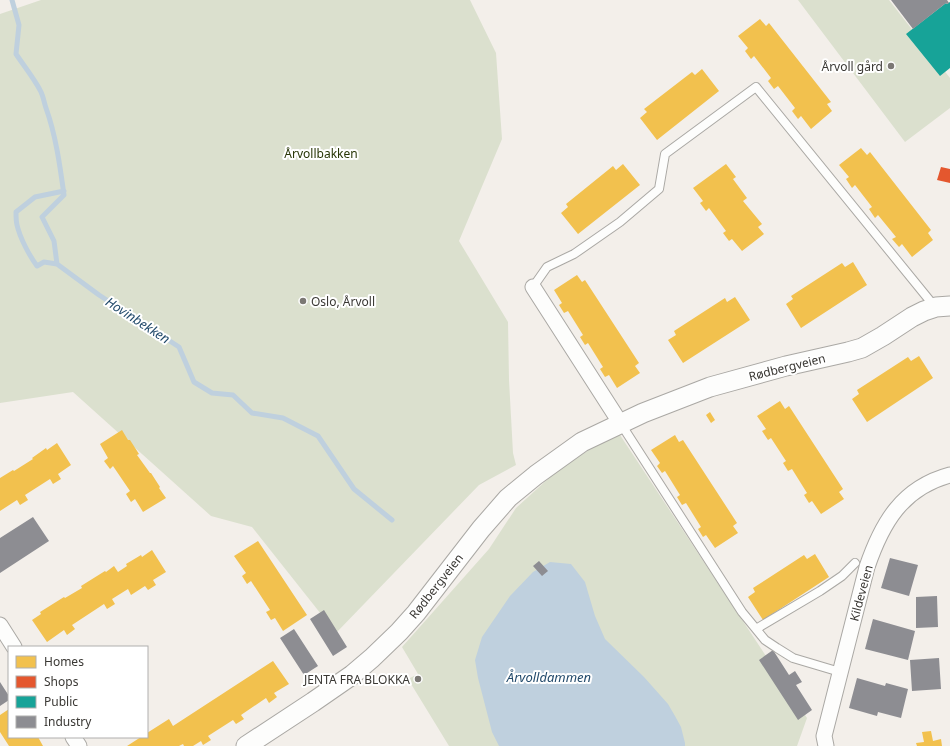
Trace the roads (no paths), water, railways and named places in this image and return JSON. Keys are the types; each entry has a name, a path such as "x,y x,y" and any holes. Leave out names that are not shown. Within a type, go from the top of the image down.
{"street":[{"path":"533,287 621,424"},
{"name":"Rødbergveien","path":"246,746 352,675 399,632 431,595 481,529 508,498 530,479 582,442 650,411 719,384 862,348 912,317 924,311 943,307"},
{"name":"Kildeveien","path":"826,746 824,736 867,567 874,547 892,514 900,504 915,491 928,483 950,475"},
{"path":"0,625 13,646"}],"lane":[{"path":"533,287 547,267 574,254 614,226 660,189 666,154 756,86 943,307"},
{"path":"621,424 742,612 765,640 793,658 840,672"},
{"path":"756,629 820,591 842,576 855,563"}],"water":[{"name":"Årvolldammen","path":"550,562 571,564 585,582 595,616 605,639 644,677 668,704 681,727 685,746 499,746 492,732 478,678 475,660 482,637 510,596 533,572"}],"waterway":[{"name":"Hovinbekken","path":"12,0 19,25 16,54 42,94 55,140 59,162 64,195 42,217 54,241 57,264 99,295 179,347 194,382 212,393 233,395 252,413 283,418 318,436 354,489 392,520"},
{"name":"Hovinbekken","path":"57,264 44,262 37,266 20,235 16,212 35,197 64,191"}],"place":[{"name":"Årvoll gård","path":"891,66"},
{"name":"Oslo, Årvoll","path":"303,301"},
{"name":"JENTA FRA BLOKKA","path":"418,679"}],"park label":[{"name":"Årvollbakken","path":"321,153"}]}
